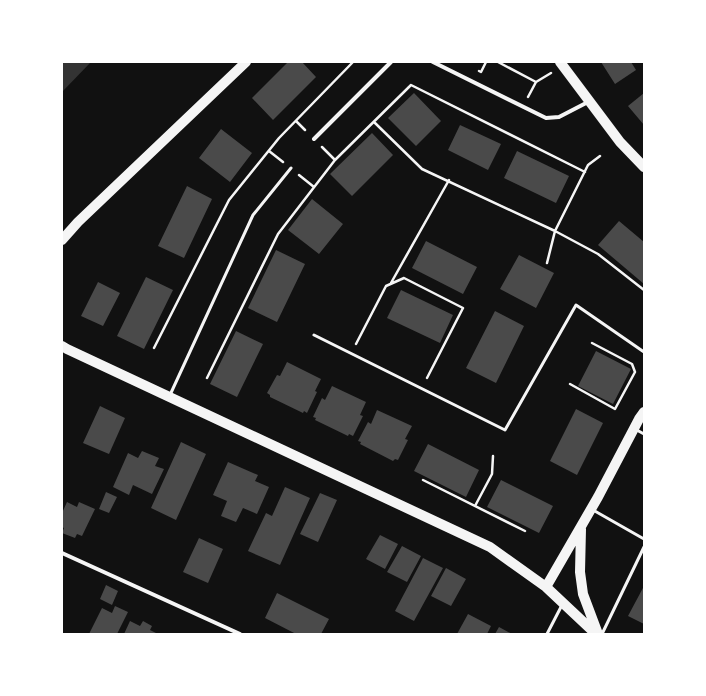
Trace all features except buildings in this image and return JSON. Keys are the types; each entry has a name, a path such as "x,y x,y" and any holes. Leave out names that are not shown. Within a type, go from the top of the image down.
{"main road":[{"path":"62,240 84,217 246,62"},
{"path":"560,62 620,142 644,167"},
{"path":"64,348 490,547 546,587 597,634"},
{"path":"546,587 581,527 644,412"},
{"path":"581,527 580,572 583,594 597,634"}],"street":[{"path":"314,139 391,62"},
{"path":"433,62 546,118 560,117 590,101"},
{"path":"62,553 240,634"}],"lane":[{"path":"170,397 253,215 291,168"},
{"path":"314,335 505,430 576,305 644,352"},
{"path":"634,429 644,434"},
{"path":"591,509 644,539"},
{"path":"602,634 644,548"},
{"path":"547,634 563,603"}],"path":[{"path":"154,348 229,200 279,138 353,62"},
{"path":"474,69 481,72 486,62"},
{"path":"498,62 536,82 523,107"},
{"path":"207,378 278,234 335,160 411,86 585,172"},
{"path":"374,122 422,169 555,231 598,254 644,290"},
{"path":"547,262 555,231 588,165 600,156"},
{"path":"391,284 448,180"},
{"path":"351,354 386,286 404,278 463,308 422,388"},
{"path":"570,384 615,409 635,372 632,364 592,343"},
{"path":"475,506 492,474 493,456"},
{"path":"423,480 526,531"}],"shaded area":[{"path":"62,62 91,62 62,92"}]}
